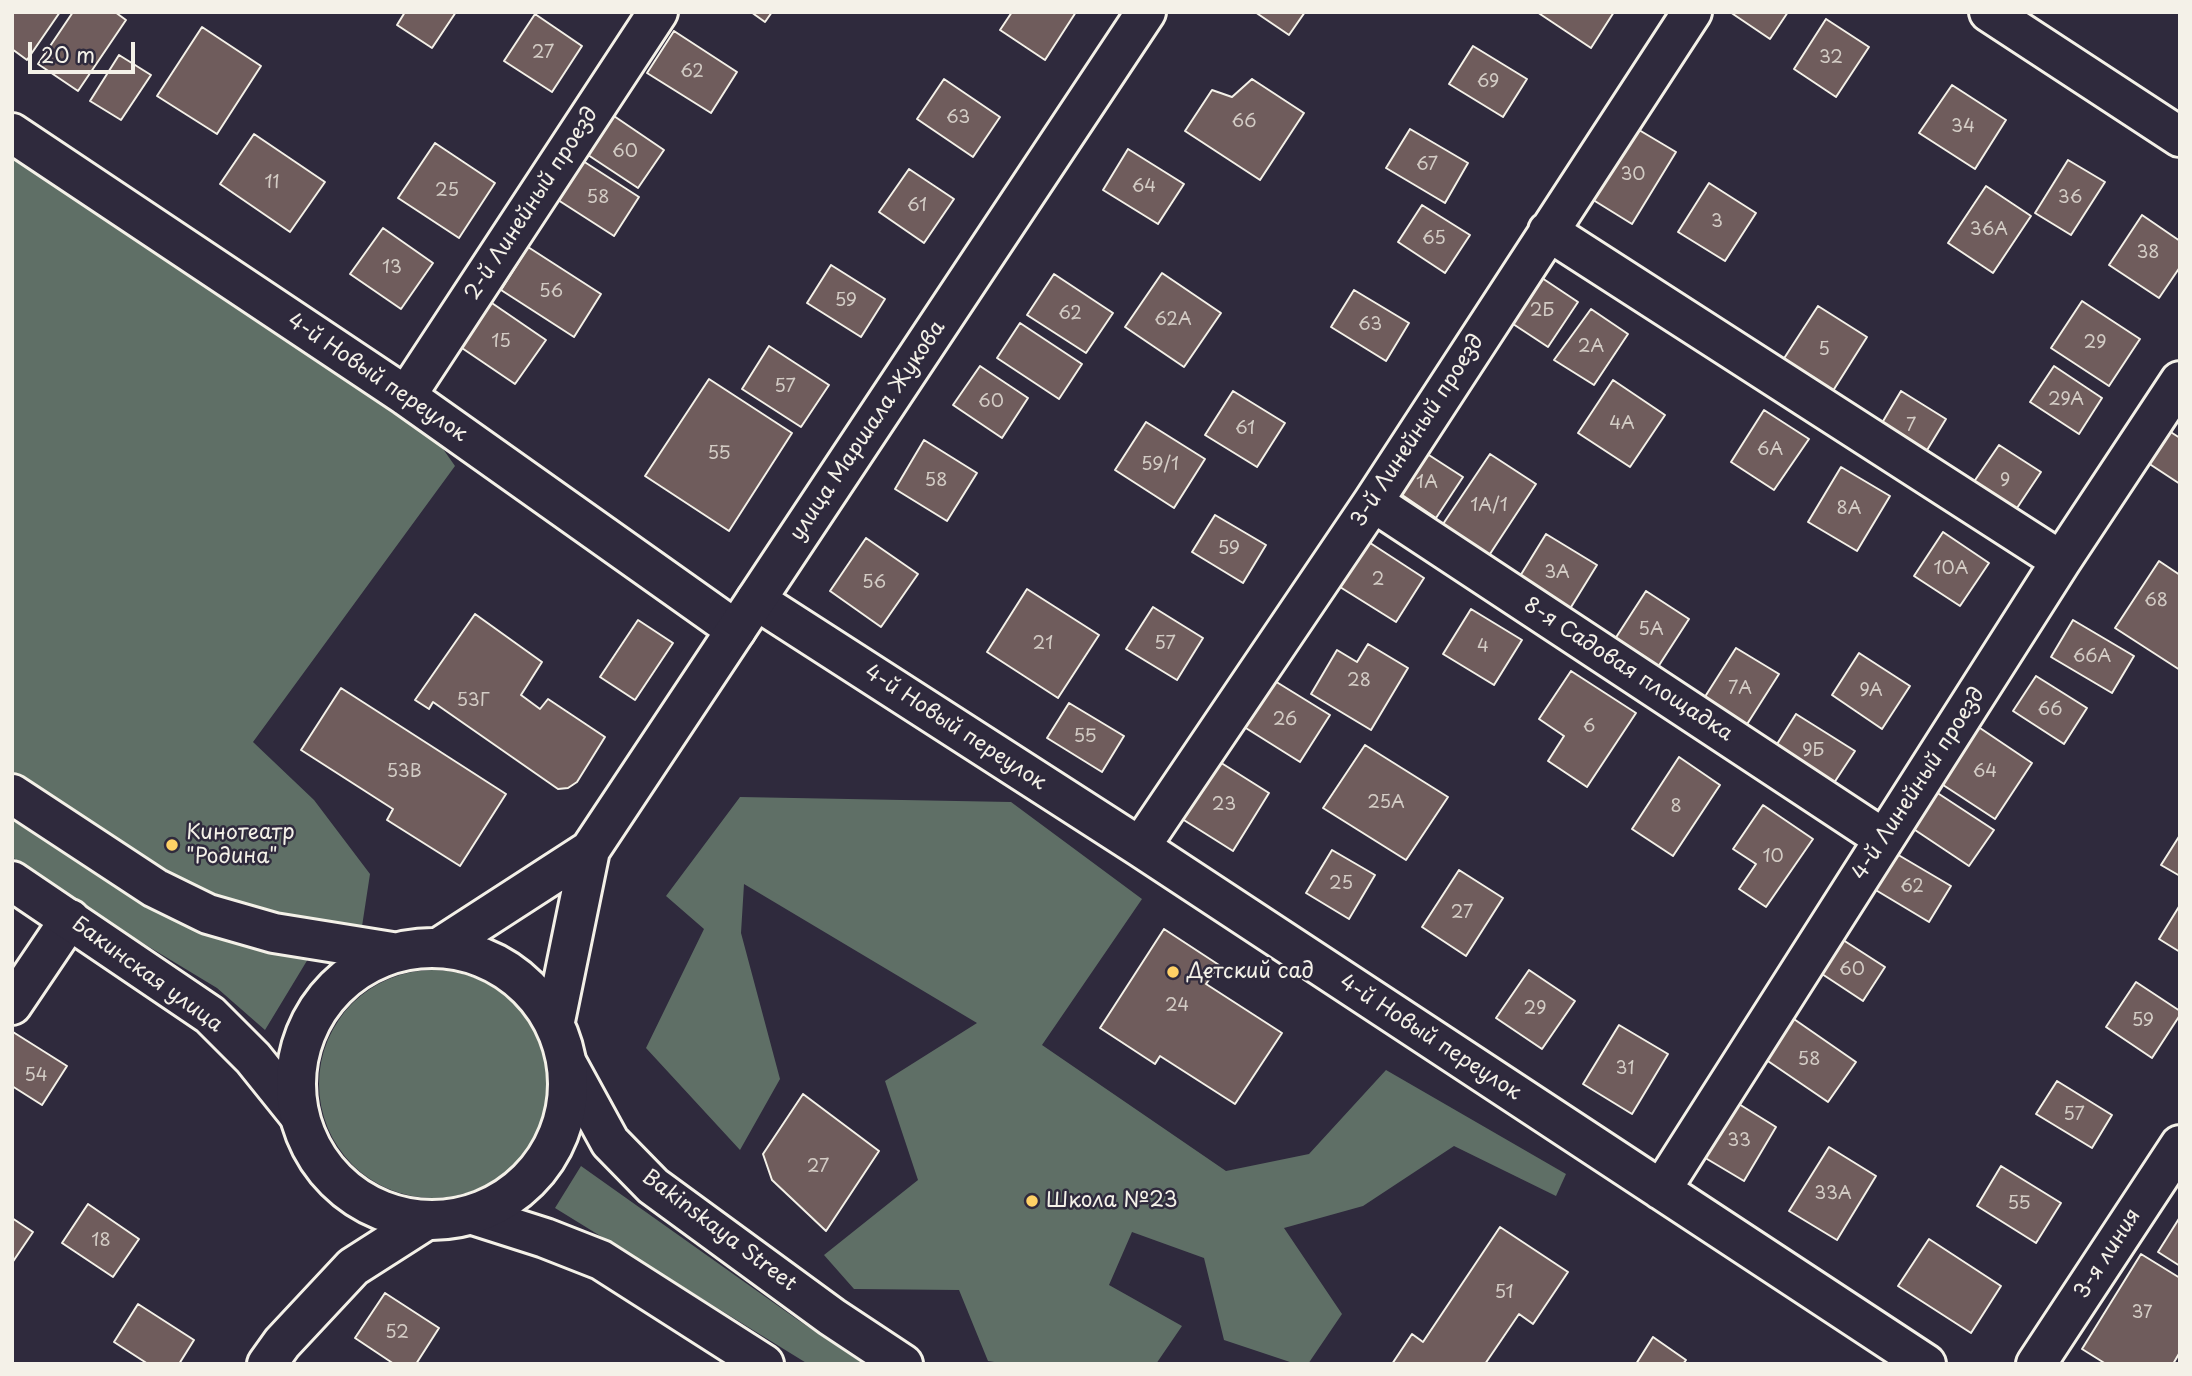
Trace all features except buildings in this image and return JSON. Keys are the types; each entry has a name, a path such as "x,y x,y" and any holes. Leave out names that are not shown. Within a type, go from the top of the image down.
{"street":[{"name":"улица Маршала Жукова","path":"555,1021 590,850 1146,12"},
{"name":"3-й Линейный проезд","path":"1140,847 1373,502 1692,12"},
{"path":"1989,12 2180,137"},
{"name":"2-й Линейный проезд","path":"406,396 657,13"},
{"name":"4-й Новый переулок","path":"12,133 406,396 746,615 1140,847 1926,1364"},
{"path":"1548,231 2062,561"},
{"name":"4-й Линейный проезд","path":"1661,1190 2062,561 2180,381"},
{"name":"8-я Садовая площадка","path":"1373,502 1884,839"},
{"path":"12,794 155,888 208,914 274,933 393,952 440,947 487,957 527,983 555,1021 569,1066 566,1115 548,1158 515,1193 473,1215 425,1221 378,1210 338,1185 309,1147 298,1114 298,1053 317,1009 349,974 393,952"},
{"name":"улица Маршала Жукова","path":"440,947 590,850"},
{"name":"Бакинская улица","path":"12,881 210,1015 253,1058 298,1114"},
{"path":"12,1005 69,919"},
{"name":"Bakinskaya Street","path":"569,1066 610,1142 653,1186 832,1317 903,1364"},
{"name":"3-я линия","path":"2036,1364 2180,1145"},
{"path":"473,1215 545,1238 601,1260 764,1364"},
{"path":"268,1364 282,1343 353,1267 425,1221"}],"green space":[{"path":"12,133 406,396 455,466 253,742 314,800 370,874 359,946 274,933 12,794"},
{"path":"740,797 1011,802 1142,899 1042,1045 1226,1171 1309,1154 1386,1070 1566,1174 1556,1196 1454,1146 1363,1206 1284,1228 1342,1314 1308,1364 1296,1364 1224,1340 1204,1258 1132,1232 1109,1285 1182,1326 1156,1364 1007,1364 988,1361 959,1290 854,1289 824,1255 918,1180 885,1081 977,1023 744,884 741,933 780,1079 740,1150 646,1048 704,929 666,896"},
{"path":"12,818 144,906 186,926 308,959 265,1030 217,988 126,933 12,857"},
{"path":"433,970 455,972 487,983 514,1003 534,1030 545,1062 545,1106 534,1138 514,1165 487,1185 455,1196 433,1198 411,1196 379,1185 352,1165 332,1138 321,1106 319,1084 321,1062 332,1030 352,1003 379,983 411,972"},
{"path":"581,1166 864,1364 808,1364 555,1208"}],"place":[{"name":"Кинотеатр \"Родина\"","path":"172,845"},
{"name":"Детский сад","path":"1173,972"},
{"name":"Школа №23","path":"1032,1201"}]}
